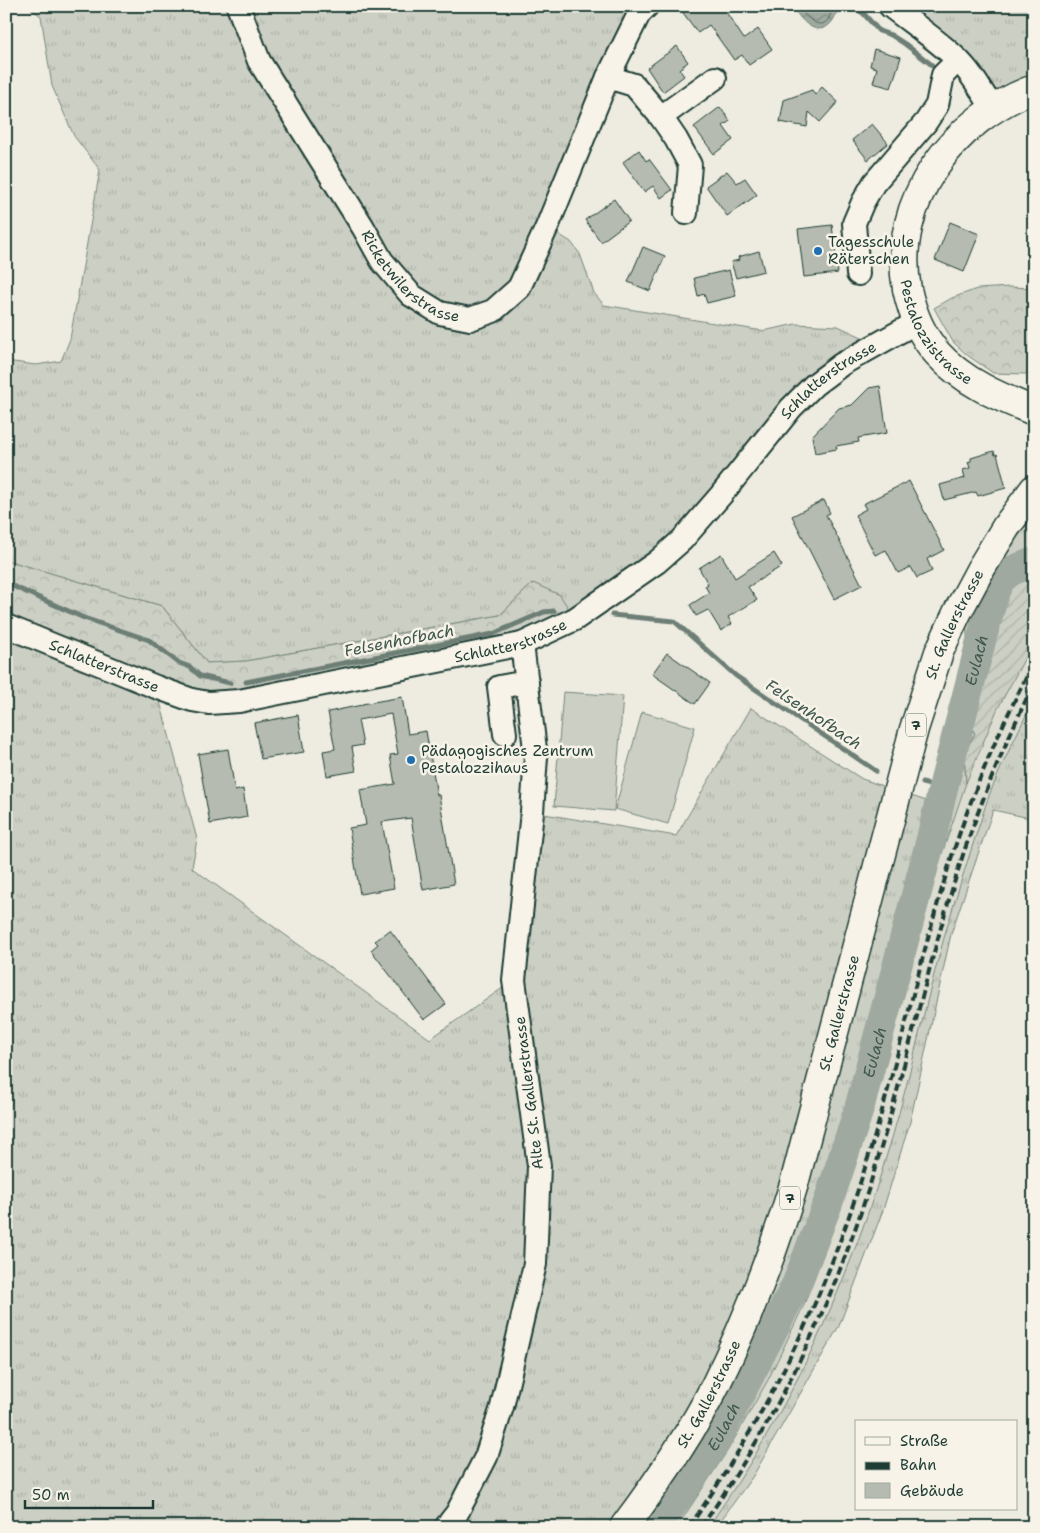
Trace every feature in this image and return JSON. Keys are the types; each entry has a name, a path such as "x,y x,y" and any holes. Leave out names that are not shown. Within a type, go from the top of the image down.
{"main road":[{"name":"Pestalozzistrasse","path":"1034,89 1020,94 993,109 975,122 959,137 938,162 923,185 912,209 904,246 904,276 910,303 917,322 937,353 951,367 965,377 991,392 1034,411"},
{"name":"St. Gallerstrasse","path":"624,1527 665,1470 714,1388 738,1338 759,1287 778,1237 794,1184 910,747 931,675 939,652 957,613 980,570 1006,527 1034,489"}],"street":[{"name":"Ricketwilerstrasse","path":"238,6 258,61 382,261 412,295 440,314 470,319 493,312 519,288 547,227 608,77 639,14 647,6"},
{"path":"890,6 933,38 958,60 978,84 993,109"},
{"path":"858,274 854,223 862,202 874,183 926,122 937,105 943,74 958,60"},
{"path":"608,77 634,85 661,117 676,140 690,165 686,213"},
{"path":"661,117 715,78"},
{"name":"Schlatterstrasse","path":"6,626 156,687 192,700 209,703 239,702 522,644 575,619 657,562 682,540 791,408 814,385 842,364 917,322"},
{"name":"Alte St. Gallerstrasse","path":"446,1527 457,1513 486,1457 502,1407 535,1264 539,1166 514,980 536,757 522,644"},
{"path":"505,734 499,687 527,682"}],"shaded area":[{"path":"1034,641 1034,699 990,793 966,865 939,954 910,1072 884,1164 858,1241 828,1318 792,1392 750,1464 708,1527 677,1527 728,1450 768,1380 803,1307 854,1168 941,857 966,783 997,710"}],"green space":[{"path":"27,6 39,6 48,13 47,6 647,6 547,227 571,242 580,254 594,293 604,305 763,331 796,324 838,326 864,338 870,348 842,364 721,495 575,619 533,583 500,615 246,661 207,663 162,606 6,560 6,361 36,365 61,361 70,339 100,170 74,136 52,86 41,16"},
{"path":"891,6 1034,6 1034,89 993,109"},
{"path":"1033,288 1030,329 1034,334 1034,368 1026,374 993,373 967,355 953,342 934,308 952,298 977,289"},
{"path":"1032,518 1034,518 1034,573 1025,575 1005,594 967,717 975,734 964,752 966,783 941,857 854,1168 832,1232 803,1307 768,1380 728,1450 677,1527 6,1527 6,626 156,687 197,839 192,868 430,1039 514,980 532,812 676,836 751,708 862,779 932,803 968,647 966,625 1010,547"},
{"path":"6,560 162,606 207,663 246,661 500,615 533,583 560,595 575,619 522,644 209,703 6,626"},
{"path":"1034,573 1034,641 997,710 966,783 964,752 975,734 967,717 1005,594 1025,575"},
{"path":"563,692 623,696 614,811 554,806"},
{"path":"1034,699 1034,819 993,810 951,934 910,1122 883,1210 839,1326 753,1476 716,1527 708,1527 737,1485 788,1397 811,1352 851,1260 892,1138 943,942 973,844 995,781"},
{"path":"642,712 695,727 668,824 615,809"}],"water":[{"path":"791,6 838,6 833,21 821,29 810,27"}],"building":[{"path":"678,6 722,6 744,39 758,29 772,49 749,65 742,55 734,60 709,25 698,33"},
{"path":"677,46 688,62 679,69 684,76 663,92 647,68"},
{"path":"874,49 901,57 891,88 873,83 877,68 870,66"},
{"path":"822,87 838,102 820,122 809,112 807,127 780,122 784,100 812,90 815,95"},
{"path":"720,107 730,121 723,126 733,140 714,154 694,127"},
{"path":"872,124 888,143 868,160 852,140"},
{"path":"639,150 646,161 649,159 672,190 661,198 653,186 644,192 623,162"},
{"path":"727,171 737,183 745,178 757,195 727,216 706,186"},
{"path":"614,199 629,221 601,242 585,220"},
{"path":"950,222 979,234 964,272 935,260"},
{"name":"Tagesschule Räterschen","path":"832,225 838,273 804,277 798,229"},
{"path":"643,247 665,256 650,291 628,282"},
{"path":"759,251 764,271 736,278 731,262 739,260 738,257"},
{"path":"729,270 736,296 707,303 704,294 698,296 694,278"},
{"path":"880,386 887,433 858,438 859,442 836,446 837,449 815,453 812,436 839,408 852,405 869,388"},
{"path":"994,451 995,455 997,454 1006,488 978,496 976,492 944,500 940,485 965,478 963,470 970,468 968,462 971,461 971,458"},
{"path":"909,481 944,550 927,559 932,571 917,578 911,567 898,573 886,550 875,555 855,515 866,509 863,504"},
{"path":"824,500 830,513 826,515 862,585 834,599 792,516"},
{"path":"774,553 782,566 748,587 757,600 728,617 732,624 721,631 708,610 696,616 690,605 709,593 705,586 708,584 699,568 721,554 735,578"},
{"path":"667,653 710,683 695,704 652,674"},
{"path":"402,697 408,734 426,731 454,884 423,890 411,818 382,822 394,888 360,894 349,828 366,825 360,790 395,784 390,755 398,754 391,714 358,720 363,745 352,747 356,771 327,776 323,751 335,749 328,712"},
{"path":"298,715 304,752 261,759 254,723"},
{"path":"228,749 235,791 243,789 247,817 210,824 198,754"},
{"path":"390,930 446,1004 424,1020 371,950 378,944 375,941"}],"waterway":[{"path":"853,6 864,14 879,31 891,35 932,65"},
{"name":"Eulach","path":"656,1527 716,1441 797,1283 828,1203 859,1109 995,591 1000,580 1011,571 1034,562"},
{"name":"Felsenhofbach","path":"6,583 84,618 149,640 179,663 190,667 200,676 230,683"},
{"name":"Felsenhofbach","path":"246,682 493,634 544,612 554,611"},
{"name":"Felsenhofbach","path":"612,615 674,621 736,676 876,771"},
{"name":"Felsenhofbach","path":"922,783 943,788"}],"railway":[{"path":"689,1527 717,1485 768,1400 790,1357 829,1268 847,1222 875,1135 950,862 977,785 998,735 1034,663"},
{"path":"701,1527 750,1452 772,1414 813,1334 831,1293 876,1166 935,948 961,861 994,771 1034,683"}],"place":[{"name":"Tagesschule Räterschen","path":"818,251"},
{"name":"Pädagogisches Zentrum Pestalozzihaus","path":"411,760"}]}
